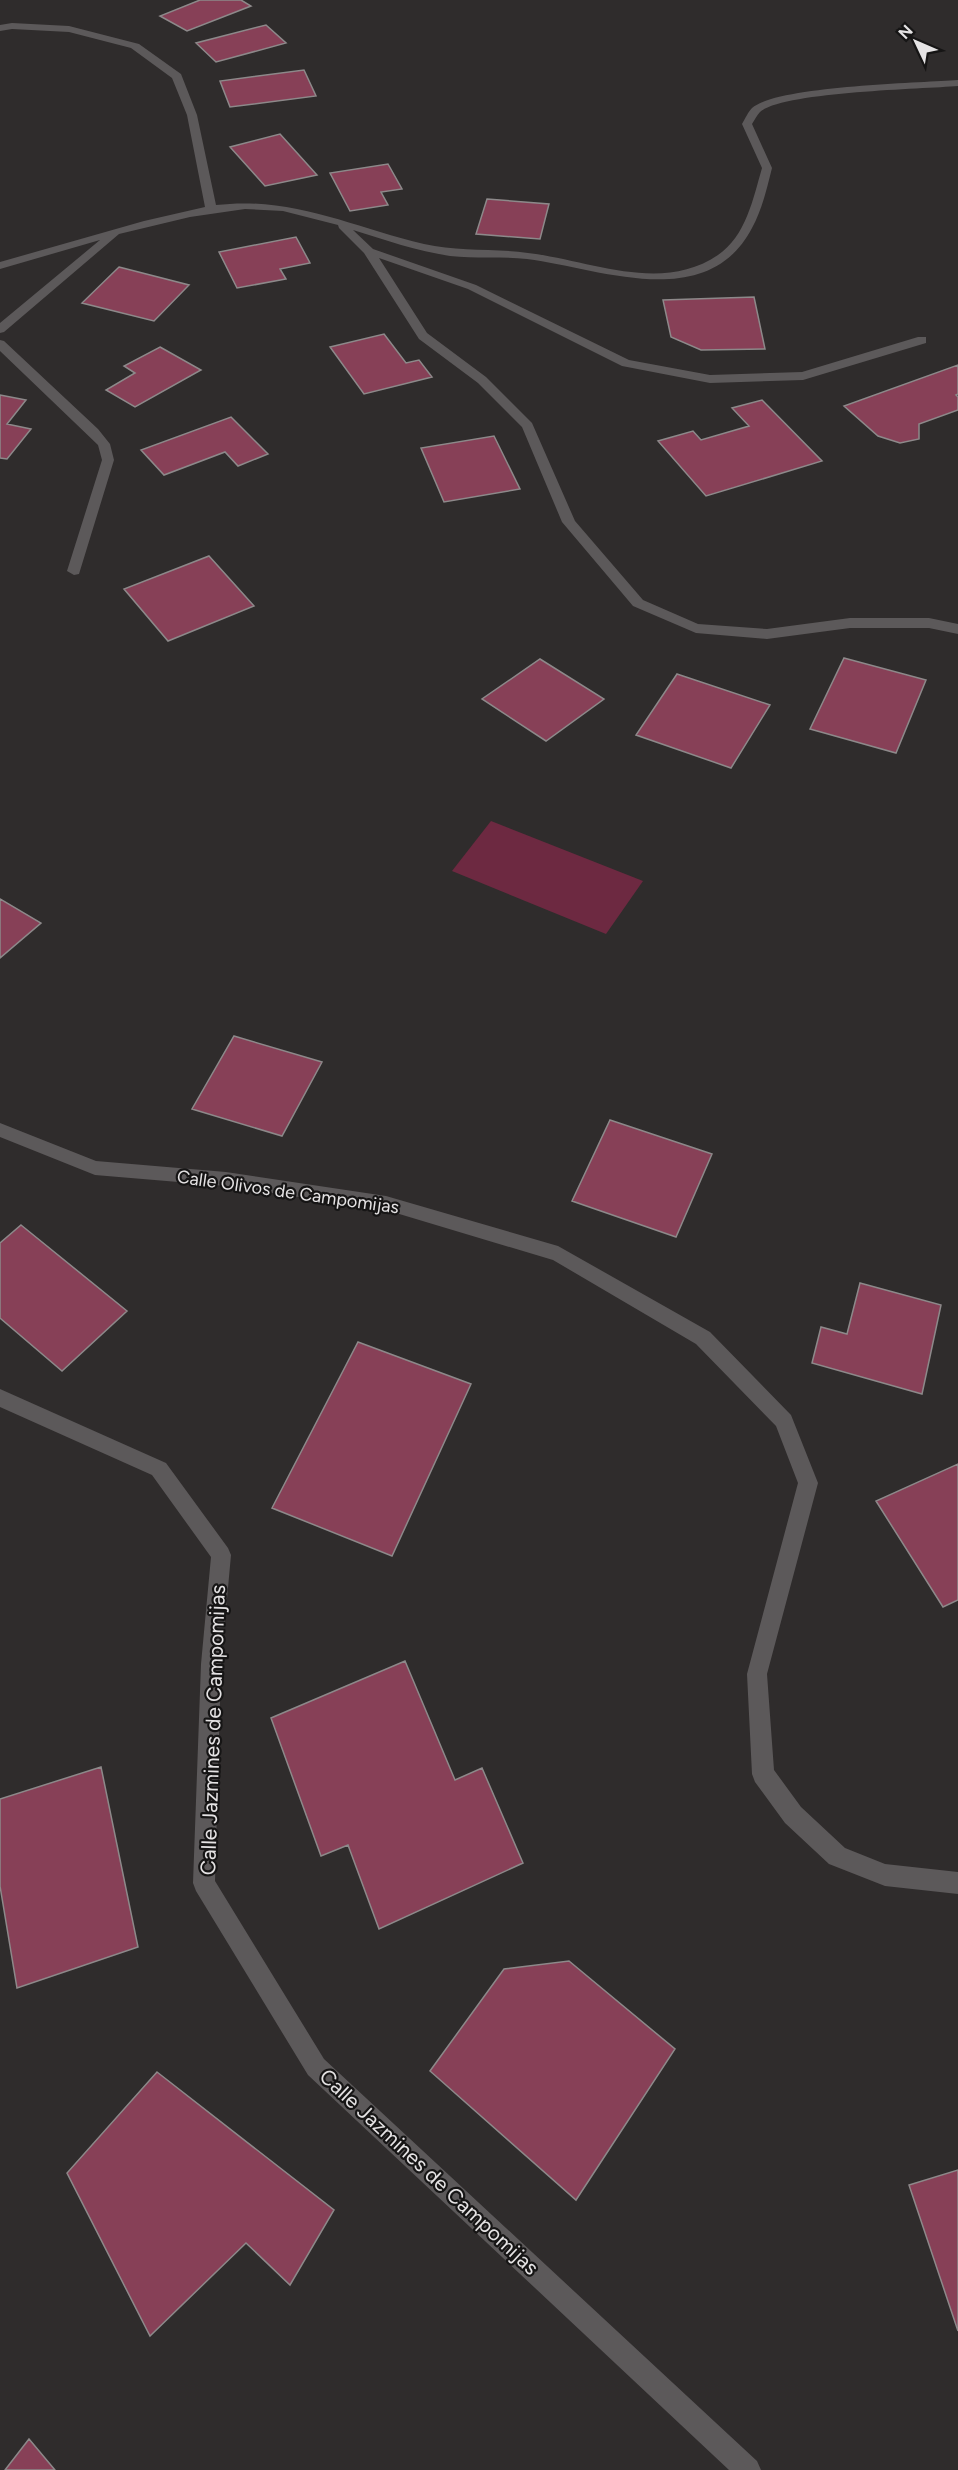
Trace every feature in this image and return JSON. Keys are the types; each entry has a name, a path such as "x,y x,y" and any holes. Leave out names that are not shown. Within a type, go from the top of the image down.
{"street":[{"path":"0,28 12,26 69,29 135,46 177,76 192,115 211,208"},
{"path":"0,266 118,231 211,208 261,206 299,211 442,251 557,260 611,273 659,278 682,275 722,258 739,242 749,226 767,168 747,124 756,110 776,100 808,94 958,83"},
{"path":"342,224 369,251 423,336 482,380 528,426 569,522 638,603 696,628 766,634 850,623 929,623 958,629"},
{"path":"0,329 74,270 118,231"},
{"path":"369,251 472,287 626,363 710,379 803,376 922,340"},
{"path":"0,344 104,444 108,460 74,571"},
{"name":"Calle Olivos de Campomijas","path":"0,1130 95,1168 226,1179 398,1207 558,1254 703,1338 784,1421 808,1483 758,1674 763,1774 793,1815 837,1856 885,1875 958,1883"},
{"name":"Calle Jazmines de Campomijas","path":"0,1398 159,1469 221,1555 211,1664 204,1882 316,2067 748,2470"}],"shaded area":[{"path":"491,821 643,881 606,934 452,871"}],"building":[{"path":"200,0 241,0 251,6 187,31 160,16"},
{"path":"266,25 286,43 216,62 196,43"},
{"path":"304,70 316,96 230,107 220,81"},
{"path":"280,134 317,175 265,186 230,147"},
{"path":"388,164 402,189 381,192 388,205 350,211 330,173"},
{"path":"487,199 549,204 540,239 476,234"},
{"path":"296,237 310,263 280,269 286,279 237,288 219,252"},
{"path":"119,267 189,285 154,321 82,303"},
{"path":"754,297 765,349 701,350 671,337 663,300"},
{"path":"384,334 406,363 419,360 432,377 364,394 330,347"},
{"path":"160,347 201,370 135,407 106,390 135,373 124,366"},
{"path":"958,365 958,394 956,395 958,410 919,424 919,439 900,443 878,436 844,406"},
{"path":"0,395 26,400 7,424 31,429 7,459 0,458"},
{"path":"762,400 822,461 706,496 658,441 693,431 701,440 749,426 732,408"},
{"path":"231,417 268,454 238,466 225,452 164,475 141,450"},
{"path":"494,436 520,489 444,502 421,448"},
{"path":"209,556 254,606 168,641 124,589"},
{"path":"844,658 926,680 896,753 810,729"},
{"path":"540,659 604,699 546,741 482,699"},
{"path":"677,674 770,705 731,768 636,735"},
{"path":"0,899 41,923 0,958"},
{"path":"234,1036 322,1062 282,1136 192,1109"},
{"path":"610,1120 712,1154 676,1237 572,1201"},
{"path":"21,1225 127,1311 62,1371 0,1318 0,1243"},
{"path":"860,1283 941,1305 922,1394 812,1363 821,1327 847,1334"},
{"path":"358,1342 471,1384 392,1556 272,1508"},
{"path":"958,1464 958,1600 943,1607 876,1501"},
{"path":"405,1661 455,1780 482,1768 523,1863 379,1929 348,1845 321,1856 271,1718"},
{"path":"101,1767 138,1947 17,1988 0,1886 0,1799"},
{"path":"569,1961 675,2049 576,2200 430,2071 504,1969"},
{"path":"157,2072 334,2210 290,2285 246,2243 150,2336 67,2173"},
{"path":"958,2170 958,2331 909,2185"},
{"path":"29,2439 55,2470 5,2470"}]}
